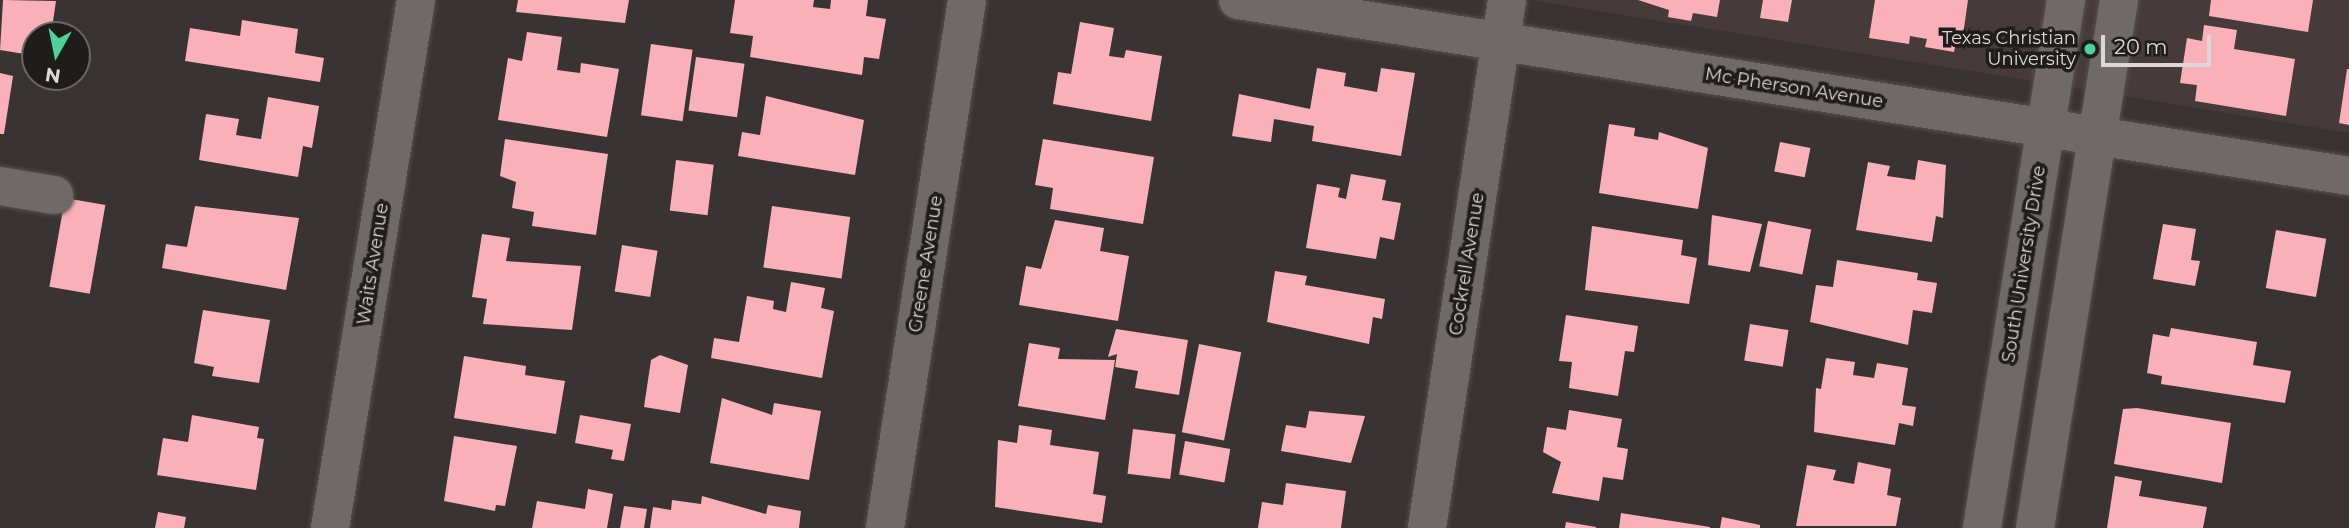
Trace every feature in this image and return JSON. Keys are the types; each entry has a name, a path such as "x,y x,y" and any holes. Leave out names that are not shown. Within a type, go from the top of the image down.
{"street":[{"name":"Waits Avenue","path":"330,528 416,0"},
{"name":"Greene Avenue","path":"885,528 967,0"},
{"name":"Mc Pherson Avenue","path":"1238,0 2349,176"},
{"name":"Cockrell Avenue","path":"1427,528 1507,0"},
{"name":"South University Drive","path":"1982,528 2066,0"},
{"path":"2035,528 2119,0"},
{"path":"0,186 54,195"}],"shaded area":[{"name":"Texas Christian University","path":"1531,0 2349,0 2349,133 2131,97"}],"building":[{"path":"3,0 56,1 53,21 21,21 21,53 0,50"},
{"path":"518,0 629,0 625,23 516,12"},
{"path":"735,0 814,0 813,7 830,9 831,0 868,0 866,16 886,19 879,59 864,57 862,75 750,57 753,36 730,33"},
{"path":"1638,0 1720,0 1717,17 1693,13 1691,21 1668,17 1669,10"},
{"path":"1763,0 1792,0 1788,22 1760,18"},
{"path":"1875,0 1968,0 1962,42 1956,42 1954,52 1925,47 1927,39 1910,36 1909,44 1869,38"},
{"path":"2211,0 2313,0 2308,32 2209,16"},
{"path":"242,20 298,29 295,53 324,58 320,82 185,61 190,28 240,36"},
{"path":"1080,22 1114,28 1109,56 1124,58 1126,50 1162,56 1151,121 1053,104 1058,72 1071,74"},
{"path":"2204,25 2237,30 2234,49 2295,59 2286,116 2195,101 2197,85 2180,83 2187,38 2202,41"},
{"path":"527,32 562,37 557,70 580,73 581,63 619,69 607,137 498,120 508,58 522,61"},
{"path":"651,44 693,50 683,121 641,115"},
{"path":"696,57 745,64 737,117 688,110"},
{"path":"1317,68 1346,73 1344,86 1377,92 1381,68 1415,73 1401,156 1312,141 1314,126 1274,119 1271,142 1232,136 1239,94 1310,109"},
{"path":"2349,69 2349,125 2339,123"},
{"path":"0,73 13,76 4,134 0,134"},
{"path":"766,96 864,120 855,175 738,156 742,132 760,135"},
{"path":"268,97 319,106 312,148 303,146 298,177 199,160 206,114 239,119 236,135 261,139"},
{"path":"1609,124 1635,128 1634,136 1658,140 1659,132 1708,148 1698,209 1599,193"},
{"path":"505,139 608,154 596,235 532,226 534,212 512,208 516,182 500,176"},
{"path":"1043,139 1154,157 1143,224 1050,209 1053,188 1035,185"},
{"path":"1780,142 1810,148 1805,177 1774,171"},
{"path":"676,160 714,165 708,215 670,211"},
{"path":"1918,160 1946,165 1943,218 1936,216 1932,242 1856,230 1868,162 1890,166 1887,176 1915,180"},
{"path":"1351,174 1386,180 1382,200 1401,203 1394,240 1380,237 1376,259 1306,248 1317,184 1340,188 1338,197 1346,199"},
{"path":"65,198 105,205 90,294 49,287"},
{"path":"195,206 299,218 286,290 162,268 166,244 187,247"},
{"path":"772,206 850,217 842,278 763,267"},
{"path":"1712,215 1762,224 1750,272 1708,265"},
{"path":"1055,220 1104,228 1100,251 1129,256 1118,321 1019,305 1026,266 1041,269"},
{"path":"1768,221 1811,229 1802,275 1759,266"},
{"path":"2163,224 2196,229 2191,260 2200,261 2195,286 2153,279"},
{"path":"1592,226 1683,240 1681,255 1697,258 1689,304 1585,290"},
{"path":"2276,230 2326,239 2316,297 2266,288"},
{"path":"482,234 510,238 506,261 581,266 572,330 483,324 487,299 472,297"},
{"path":"622,245 658,251 650,297 615,291"},
{"path":"1837,260 1918,273 1917,280 1937,283 1932,313 1913,310 1908,345 1810,322 1816,285 1833,287"},
{"path":"1275,271 1307,276 1305,285 1385,299 1382,319 1373,317 1369,344 1267,322"},
{"path":"791,282 825,288 821,308 834,311 822,378 711,358 714,338 739,342 747,296 774,301 773,309 786,312"},
{"path":"203,310 270,320 259,383 212,376 214,367 194,363"},
{"path":"1566,315 1638,326 1634,352 1625,351 1618,396 1569,388 1572,362 1559,361"},
{"path":"1750,324 1789,330 1783,367 1744,361"},
{"path":"2171,328 2257,342 2253,365 2291,371 2285,403 2161,384 2162,376 2147,373 2153,334 2169,337"},
{"path":"1116,329 1188,340 1179,395 1135,388 1138,371 1115,367 1117,354 1108,357"},
{"path":"1029,343 1060,348 1058,359 1115,360 1105,420 1018,406"},
{"path":"1199,344 1241,352 1224,441 1182,432"},
{"path":"660,355 688,365 680,413 644,407 651,360"},
{"path":"464,356 526,366 525,375 565,381 556,434 454,418"},
{"path":"1826,358 1855,362 1853,375 1874,378 1877,363 1908,368 1902,405 1916,407 1913,426 1899,423 1895,445 1814,432 1816,388 1821,389"},
{"path":"722,398 772,415 774,403 821,411 809,480 710,463"},
{"path":"2137,408 2231,423 2222,483 2114,464 2123,409"},
{"path":"1569,410 1622,419 1617,447 1628,449 1623,480 1603,477 1599,501 1552,493 1561,462 1543,452 1547,427 1566,430"},
{"path":"1309,411 1365,416 1351,463 1281,451 1286,425 1306,428"},
{"path":"192,415 259,427 257,438 264,439 256,490 157,475 163,438 188,442"},
{"path":"580,415 631,424 624,461 611,459 613,450 575,443"},
{"path":"1019,425 1052,430 1050,445 1099,452 1093,494 1106,496 1102,523 995,507 998,440 1017,443"},
{"path":"1133,429 1176,434 1170,479 1128,474"},
{"path":"454,436 517,446 505,506 496,505 495,511 444,501"},
{"path":"1185,441 1230,449 1224,482 1179,474"},
{"path":"1858,462 1891,469 1887,495 1901,498 1896,526 1796,526 1807,465 1836,470 1833,480 1854,484"},
{"path":"2115,476 2142,481 2139,496 2207,507 2203,528 2107,528"},
{"path":"1286,483 1346,491 1341,528 1258,528 1262,502 1283,505"},
{"path":"588,489 613,494 607,528 532,528 537,501 585,509"},
{"path":"702,496 766,514 768,505 801,511 799,528 650,528 653,507 671,510 672,500 701,504"},
{"path":"624,506 647,509 644,528 620,528"},
{"path":"158,512 186,517 184,528 155,528"},
{"path":"1621,513 1710,527 1710,528 1619,528"},
{"path":"1722,517 1760,525 1760,528 1720,528"},
{"path":"1566,522 1596,527 1596,528 1565,528"}],"place":[{"name":"Texas Christian University","path":"2090,49"}]}
